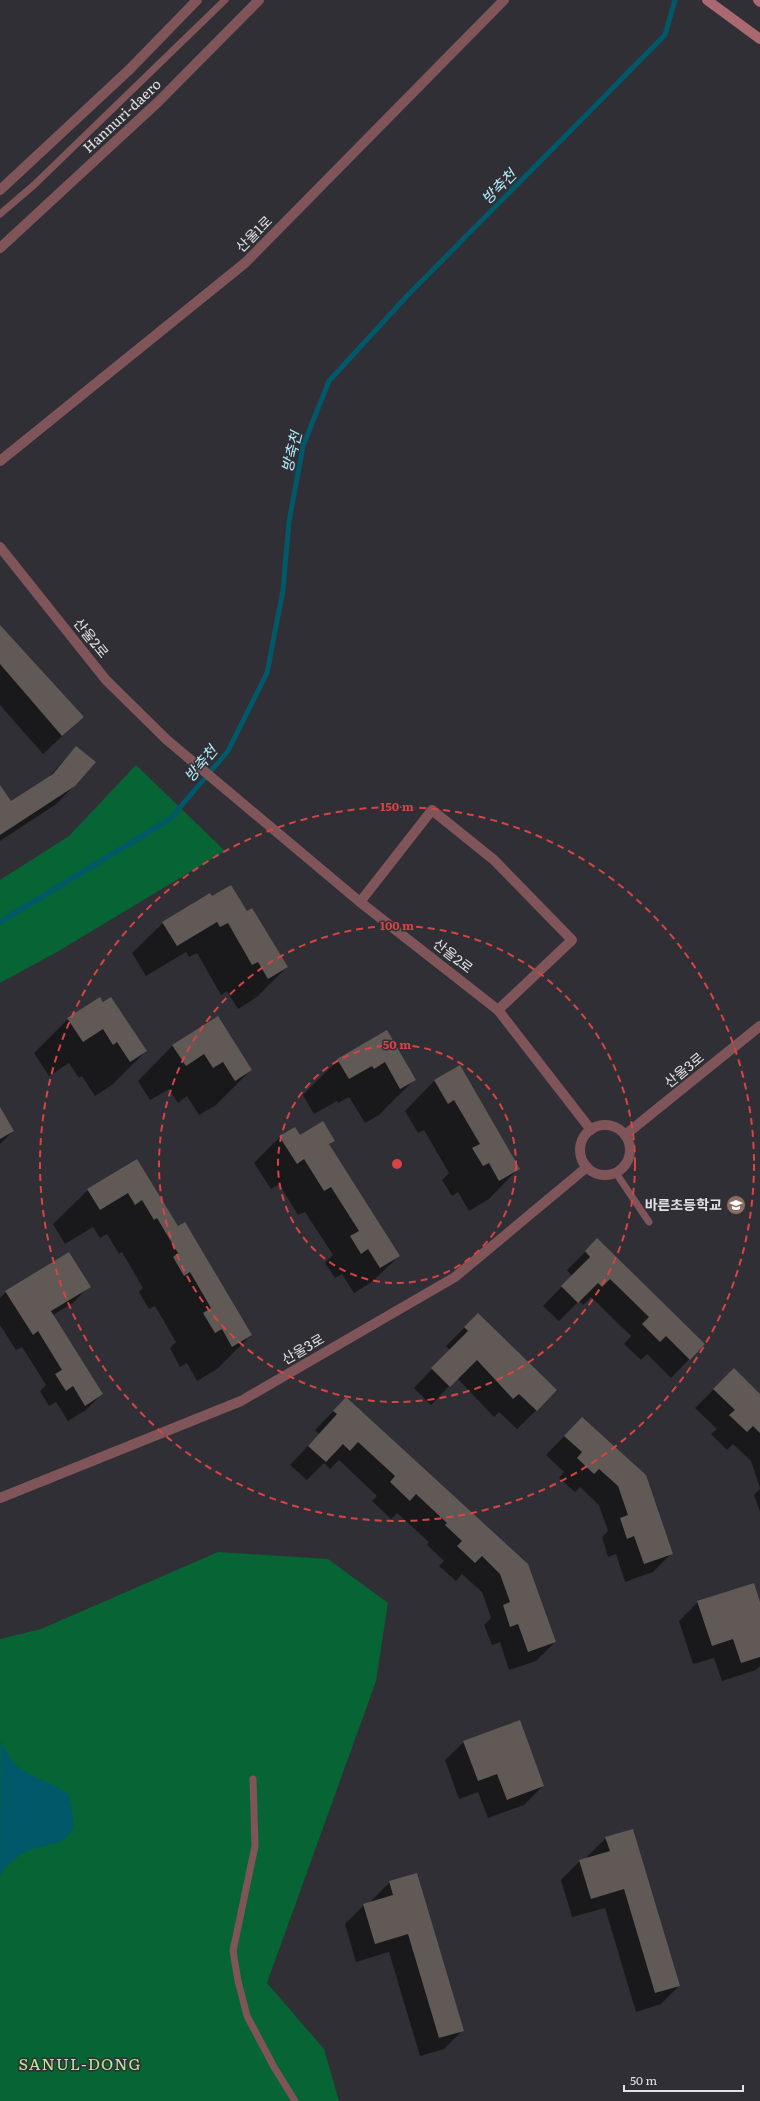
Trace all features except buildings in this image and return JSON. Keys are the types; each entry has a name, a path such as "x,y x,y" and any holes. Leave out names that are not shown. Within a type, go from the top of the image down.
{"main road":[{"path":"707,0 760,39"}],"street":[{"name":"Hannuri-daero","path":"0,190 130,69 197,0"},
{"name":"Hannuri-daero","path":"0,248 158,102 259,0"},
{"name":"산울1로","path":"0,461 245,263 504,0"},
{"name":"산울2로","path":"0,547 106,680 166,740 360,902 498,1010 591,1130"},
{"path":"360,902 432,810 494,860 572,940 498,1010"},
{"name":"산울3로","path":"625,1135 760,1026"},
{"path":"607,1125 615,1127 625,1135 630,1146 630,1154 628,1162 616,1173 600,1174 587,1167 581,1152 581,1144 591,1130 607,1125"},
{"name":"산울3로","path":"0,1498 241,1401 455,1277 587,1167"}],"lane":[{"path":"0,214 34,185 225,0"},
{"path":"616,1173 649,1222"},
{"path":"253,1779 255,1846 233,1951 238,1981 247,2016 274,2067 295,2101"}],"green space":[{"path":"136,765 225,851 57,952 0,983 0,880 69,836"},
{"path":"218,1552 328,1559 388,1603 376,1681 267,1983 324,2049 339,2101 0,2101 0,1639 41,1629"}],"water":[{"path":"1,1740 6,1752 20,1768 68,1794 72,1809 73,1825 71,1832 62,1841 23,1853 8,1865 0,1876"}],"waterway":[{"name":"방축천","path":"0,922 170,819 228,751 267,673 283,590 289,522 303,446 329,381 407,296 665,35 675,0"}],"place":[{"name":"바른초등학교","path":"736,1205"}],"district":[{"name":"SANUL-DONG","path":"80,2064"}]}
